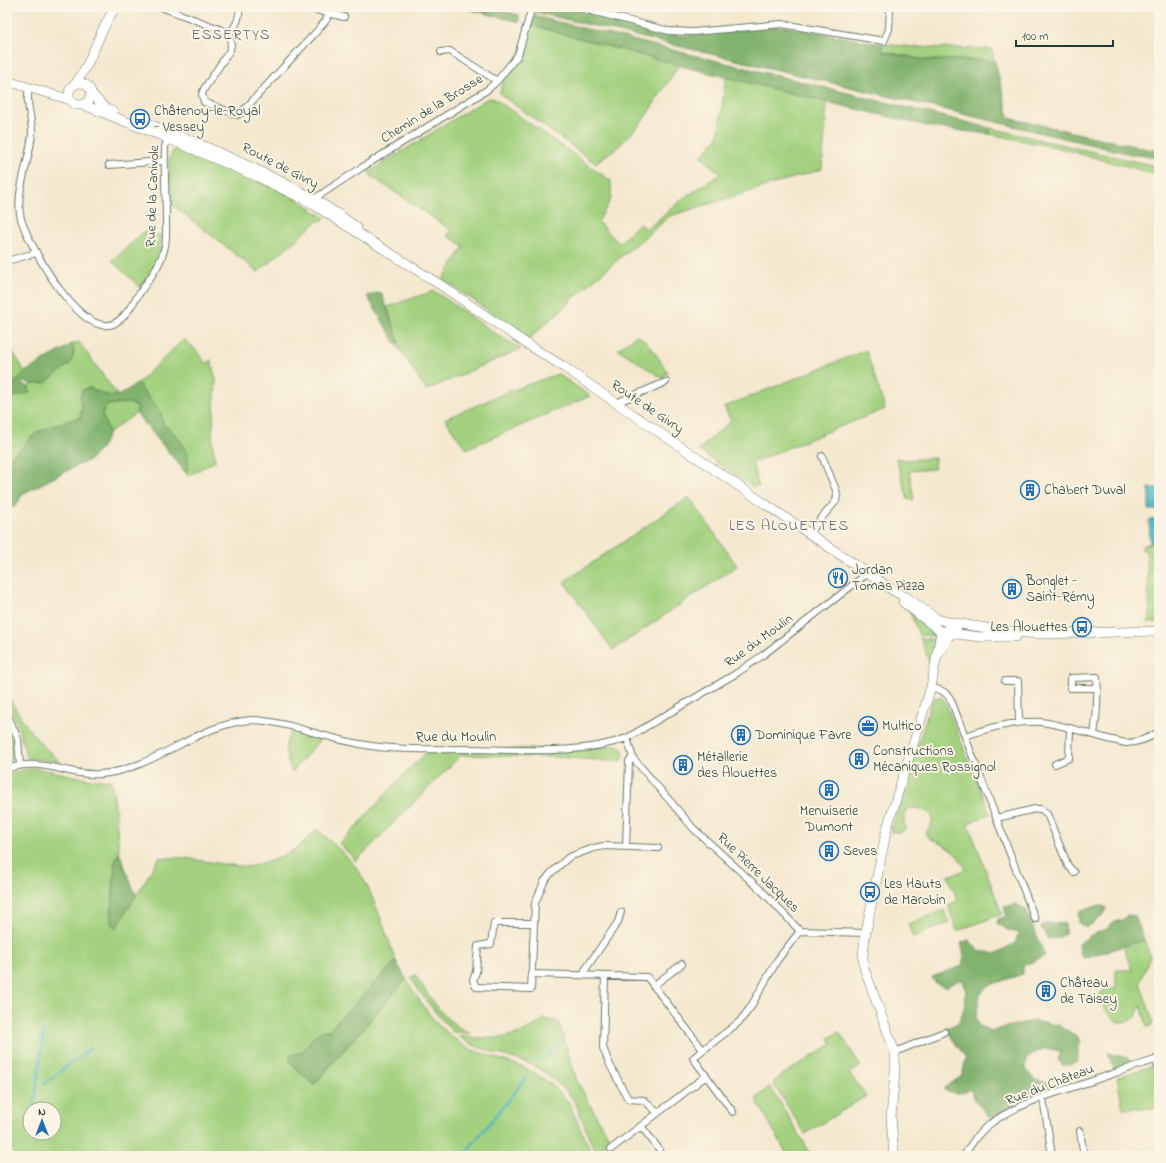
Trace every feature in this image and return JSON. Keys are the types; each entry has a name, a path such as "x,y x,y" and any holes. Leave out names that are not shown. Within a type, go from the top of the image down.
{"main road":[{"path":"70,100 69,93 87,66 103,29 116,7"},
{"path":"7,81 70,100 74,104 84,105 88,102 90,91 87,66"},
{"path":"43,92 58,92 80,83 85,85 90,91"},
{"name":"Route de Givry","path":"90,91 104,107 111,111 168,135"},
{"name":"Route de Givry","path":"84,105 219,152 298,189 311,200 348,221 384,248 526,344 564,367 808,534 868,573 894,592 902,601 947,629"},
{"path":"947,629 952,627 995,629 1039,634"},
{"path":"947,629 1001,637 1018,637 1039,634 1159,631"},
{"path":"894,1156 891,1117 895,1052 868,981 864,968 863,956 866,933 887,828 931,687 936,660 947,629"}],"street":[{"path":"161,7 230,34"},
{"path":"240,7 237,24 230,34 230,50 204,88 202,94 204,102 237,115 242,112 317,31 326,19 326,13"},
{"path":"304,7 344,17"},
{"name":"Chemin de la Brosse","path":"311,200 487,90 497,81 518,55 532,7"},
{"path":"576,7 668,31 693,32 782,24 884,41 889,29 890,7"},
{"path":"441,52 450,52 497,81"},
{"name":"Rue de la Canivole","path":"29,88 28,101 32,132 20,202 21,218 36,253 65,297 74,308 94,322 113,324 122,318 160,263 165,249 166,202 164,161 168,135"},
{"path":"109,165 164,161"},
{"path":"7,261 36,253"},
{"path":"616,403 666,382"},
{"path":"808,534 836,501 836,490 822,456"},
{"name":"Rue du Moulin","path":"7,769 20,765 33,764 87,774 100,774 124,770 220,726 252,720 282,724 347,742 364,745 406,748 561,750 610,744 626,738 737,673 763,655 868,573"},
{"path":"1005,681 1018,681 1019,722"},
{"path":"931,687 948,694 1035,919"},
{"path":"1094,736 1098,706 1098,688"},
{"path":"7,714 18,739 20,765"},
{"path":"965,736 1019,722 1042,722 1113,741 1133,743 1159,732"},
{"path":"1055,764 1069,758 1070,729"},
{"name":"Rue Pierre Jacques","path":"626,738 633,758 694,829 762,892 800,931 778,959 750,1008 740,1021 703,1050"},
{"path":"626,847 629,761 633,758"},
{"path":"997,818 1035,809 1044,811 1047,814 1068,866 1074,872"},
{"path":"533,923 494,923 492,943 478,946 476,972 473,980 476,987 531,989 535,903 538,892 544,882 560,864 573,855 604,846 658,848"},
{"path":"584,975 585,970 618,922 621,912"},
{"path":"800,931 866,933"},
{"path":"654,986 682,964"},
{"path":"531,974 647,977 703,1050 693,1058 732,1112"},
{"path":"606,976 603,1048 628,1099 644,1100 658,1113"},
{"path":"895,1052 944,1032"},
{"path":"1157,1059 1159,1072"},
{"name":"Rue du Château","path":"964,1156 969,1146 986,1127 1000,1117 1043,1098 1157,1059"},
{"path":"611,1148 706,1076"},
{"path":"1043,1098 1052,1156"},
{"path":"641,1126 658,1149"},
{"path":"1080,1131 1084,1156"}],"green space":[{"path":"460,7 486,7 519,15 519,22"},
{"path":"536,7 568,7 681,36 782,26 882,44 883,52 925,60 982,60 995,62 1009,118 1152,150 1159,150 1159,160 1148,155 1135,155 535,12"},
{"path":"534,16 990,128 990,134 936,128 693,69 530,25"},
{"path":"530,25 679,65 642,122 619,146 595,163 500,94 504,81 503,79 519,53"},
{"path":"882,44 914,47 991,49 995,62 982,60 925,60 883,51"},
{"path":"726,77 827,102 822,169 670,216 596,278 529,339 443,279 464,246 448,236 451,230 371,176 369,172 488,98 495,99 611,181 611,199 598,222 619,243 639,224 647,229 684,198 721,174 701,156 718,137"},
{"path":"990,128 1159,167 1159,175 1055,147 990,134"},
{"path":"183,148 291,195 325,218 321,221 319,220 258,272 171,204 169,200 169,159 173,151"},
{"path":"145,231 156,235 162,235 159,256 154,267 140,287 112,261"},
{"path":"434,291 496,334 521,349 426,390 397,345 399,343 387,307"},
{"path":"381,292 399,343 397,345 367,296"},
{"path":"637,335 651,347 668,373 664,375 665,380 618,349"},
{"path":"184,339 195,349 206,364 211,360 216,380 212,440 215,461 188,476 186,473 188,465 163,425 147,395 138,383"},
{"path":"7,342 25,372 7,391"},
{"path":"79,342 118,396 106,395 90,388 80,398 82,407 80,418 66,421 30,438 21,449 7,459 7,399 29,392 29,387 31,384 45,383 74,352 72,344"},
{"path":"72,344 74,352 71,363 45,383 31,384 24,381 22,384 29,387 30,392 7,399 7,391 25,372"},
{"path":"866,350 885,409 752,463 759,487 756,485 754,487 698,450 731,421 724,407"},
{"path":"558,374 590,396 466,449 445,419 507,392"},
{"path":"138,383 160,413 163,425 171,430 186,448 188,461 186,473 136,413 138,407 129,403 107,405 102,415 109,433 103,446 90,460 22,494 18,503 7,511 7,459 21,449 30,438 38,432 66,421 80,418 82,407 80,398 82,390 90,388 105,395 118,396"},
{"path":"129,403 138,407 136,413 109,433 102,415 106,405"},
{"path":"896,458 906,460 935,458 934,469 909,471 914,499 908,500"},
{"path":"689,497 737,566 613,650 564,582"},
{"path":"1150,543 1159,543 1159,622 1146,622 1150,618 1146,550 1142,550 1142,546"},
{"path":"909,610 934,631 935,636 919,635"},
{"path":"920,638 936,640 932,661 930,664"},
{"path":"7,694 30,731 61,762 27,758 18,727 7,701"},
{"path":"936,697 942,698 945,702 990,814 968,823 1002,914 957,931 948,905 958,901 948,876 966,870 955,853 928,837 925,833 931,826 932,817 930,814 918,808 910,808 904,814 905,829 901,832 891,832 930,706"},
{"path":"8,726 14,746 12,756 7,765 7,740 9,735"},
{"path":"297,730 322,737 292,772 287,757 286,747 291,732"},
{"path":"616,745 623,749 623,757 621,762 556,757 461,755 356,861 339,843 349,835 405,773 428,751 605,747"},
{"path":"34,768 90,779 111,781 115,805 119,852 115,862 111,923 116,928 159,858 185,858 248,867 274,860 296,849 317,829 345,855 360,873 375,905 396,961 329,1030 324,1030 317,1034 303,1052 291,1055 290,1062 314,1085 406,979 421,1003 438,1025 461,1044 473,1050 528,1069 556,1089 568,1101 594,1156 14,1156 7,1116 7,776 19,771"},
{"path":"119,852 136,896 116,929 111,923 115,862"},
{"path":"1014,904 1020,906 1027,912 1045,956 1023,966 1023,974 987,986 980,995 976,1017 978,1025 990,1031 1033,1021 1058,1025 1078,1037 1080,1043 1077,1062 1064,1066 1058,1060 1060,1052 1051,1049 1043,1049 1035,1052 1027,1058 1026,1068 1034,1080 1050,1083 1051,1089 1016,1104 990,1118 976,1101 970,1089 956,1093 943,1089 962,1076 966,1058 953,1040 947,1028 958,1023 963,1013 966,991 963,980 959,980 946,987 935,983 932,977 962,966 964,955 961,943 969,940 978,950 996,954 1016,942 1018,933 1008,930 997,923 998,919 1005,917 1006,915 1004,907"},
{"path":"1100,905 1107,908 1100,918 1086,928 1079,923 1079,912"},
{"path":"944,910 949,923 913,937 908,924"},
{"path":"1127,915 1135,916 1144,940 1083,958 1080,953 1079,944 1091,935 1107,929 1113,922 1123,920"},
{"path":"1047,923 1065,924 1065,934 1058,938 1048,939 1041,926"},
{"path":"1144,940 1150,956 1140,983 1153,1021 1151,1026 1147,1027 1141,1005 1136,1017 1127,1022 1119,1022 1115,1020 1105,1009 1098,997 1105,988 1116,989 1116,970 1132,970 1123,946"},
{"path":"396,961 406,979 313,1085 290,1062 291,1055 303,1052 317,1034 324,1030 329,1030"},
{"path":"415,975 432,1001 445,1016 452,1023 470,1033 453,1032 430,1006 411,978"},
{"path":"544,1019 559,1023 577,1081 610,1138 603,1145 609,1155 617,1148 623,1156 599,1156 590,1141 578,1108 573,1100 568,1093 540,1069 520,1060 477,1047 458,1036 482,1038 503,1037 524,1032"},
{"path":"839,1032 861,1066 849,1073 866,1096 805,1134 773,1083 781,1076 832,1044 829,1038"},
{"path":"1108,1053 1128,1058 1131,1061 1114,1069"},
{"path":"1152,1066 1159,1092 1159,1108 1123,1108 1117,1077"},
{"path":"770,1086 812,1156 788,1156 756,1099"}],"water":[{"path":"1149,488 1159,488 1159,510 1149,510"},
{"path":"1159,519 1159,543 1150,543 1149,520"}],"waterway":[{"path":"35,1101 44,1030"},
{"path":"543,1060 557,1045"},
{"path":"44,1084 91,1048"},
{"path":"463,1156 527,1077"}],"place":[{"name":"Châtenoy-le-Royal - Vessey","path":"140,119"},
{"name":"Chabert Duval","path":"1030,490"},
{"name":"Jordan Tomas Pizza","path":"838,578"},
{"name":"Bonglet - Saint-Rémy","path":"1012,589"},
{"name":"Les Alouettes","path":"1082,627"},
{"name":"Multico","path":"868,726"},
{"name":"Dominique Favre","path":"741,735"},
{"name":"Constructions Mécaniques Rossignol","path":"859,759"},
{"name":"Métallerie des Alouettes","path":"683,765"},
{"name":"Menuiserie Dumont","path":"829,790"},
{"name":"Seves","path":"829,851"},
{"name":"Les Hauts de Marobin","path":"870,892"},
{"name":"Château de Taisey","path":"1046,991"}],"district":[{"name":"ESSERTYS","path":"231,35"},
{"name":"LES ALOUETTES","path":"789,526"}]}
